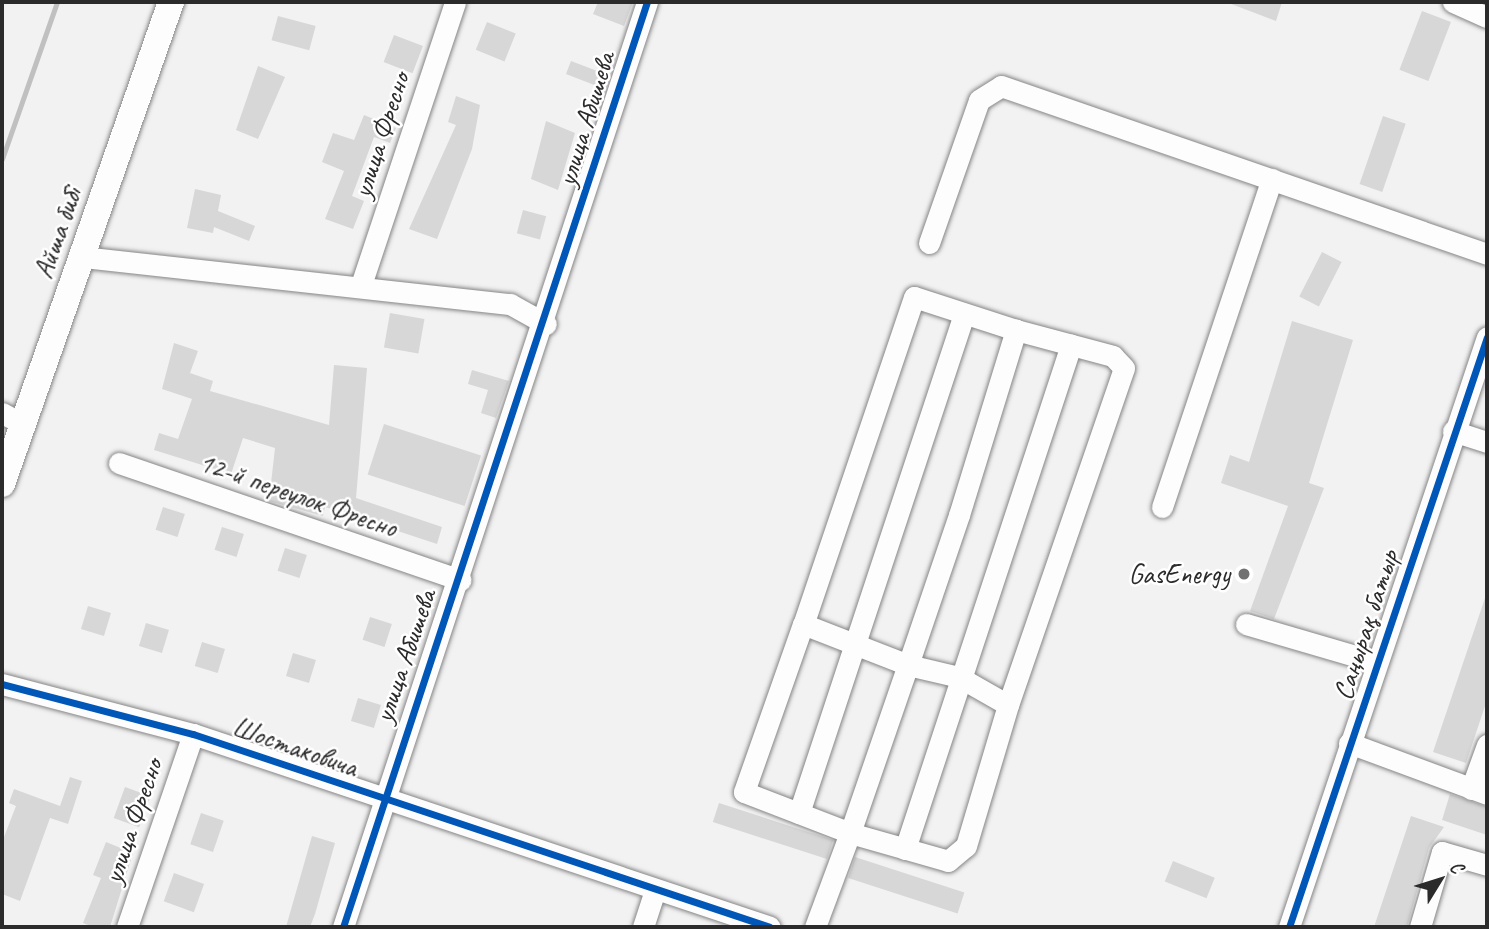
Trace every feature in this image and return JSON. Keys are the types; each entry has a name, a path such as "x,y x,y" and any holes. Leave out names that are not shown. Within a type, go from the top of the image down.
{"main road":[{"name":"Айша бибі","path":"2,484 12,418 83,257 171,2"}],"street":[{"name":"улица Фресно","path":"360,285 455,2"},
{"name":"улица Абишева","path":"343,927 546,324 647,2"},
{"path":"1453,2 1487,17"},
{"path":"929,243 979,100 1001,86 1487,254"},
{"path":"1162,507 1272,178"},
{"path":"83,257 360,285 510,304 546,324"},
{"path":"914,297 1016,330 1113,356 1124,368 1008,705 967,846 948,861 850,833 744,792 914,297"},
{"path":"799,813 964,314"},
{"path":"815,927 908,665 1016,330"},
{"name":"Саңырақ батыр","path":"1289,927 1453,431 1487,337"},
{"path":"905,849 959,677 1071,345"},
{"path":"1453,431 1487,442"},
{"name":"12-й переулок Фресно","path":"119,463 460,580"},
{"path":"803,624 908,665 959,677 1008,705"},
{"path":"1246,624 1376,662"},
{"name":"Шостаковича","path":"2,684 193,734 770,927"},
{"name":"улица Фресно","path":"127,927 193,734"},
{"path":"1349,743 1479,791 1487,745"},
{"path":"1420,927 1441,852 1487,865"},
{"path":"643,927 655,890"},
{"path":"1281,927 1298,902"},
{"path":"1295,927 1298,902"}],"building":[{"path":"598,2 633,2 624,26 593,14"},
{"path":"1226,2 1282,2 1276,21"},
{"path":"1422,11 1451,22 1428,81 1399,70"},
{"path":"278,16 316,26 309,50 272,40"},
{"path":"487,22 516,34 505,61 476,50"},
{"path":"394,35 423,46 413,73 384,62"},
{"path":"571,61 608,75 603,88 566,74"},
{"path":"258,66 285,77 258,139 236,130"},
{"path":"456,96 480,105 472,149 437,239 409,229 456,125 448,122"},
{"path":"364,115 396,128 390,143 374,137 352,196 364,201 353,229 325,219 344,171 322,162 333,133 354,140"},
{"path":"1383,116 1406,124 1382,192 1360,184"},
{"path":"546,121 575,133 558,190 531,179"},
{"path":"195,189 221,195 218,211 255,226 249,241 214,227 213,233 187,228"},
{"path":"523,210 546,216 540,239 517,233"},
{"path":"1322,252 1342,262 1319,307 1299,297"},
{"path":"390,313 424,319 418,354 384,347"},
{"path":"1292,321 1353,340 1309,483 1324,488 1274,619 1250,611 1288,506 1221,483 1230,455 1249,462"},
{"path":"174,343 198,351 190,373 213,381 210,391 329,425 334,365 367,368 356,498 442,527 437,544 325,507 323,516 269,501 275,448 243,438 231,474 154,450 159,433 178,439 192,399 162,389"},
{"path":"472,370 509,381 496,418 481,413 488,390 468,384"},
{"path":"384,424 481,456 465,506 368,474"},
{"path":"163,507 185,514 177,537 156,530"},
{"path":"222,527 244,534 236,557 215,550"},
{"path":"285,548 307,555 299,578 278,571"},
{"path":"1485,598 1487,700 1466,763 1433,752"},
{"path":"88,606 111,613 104,636 81,629"},
{"path":"370,617 392,624 384,647 363,640"},
{"path":"146,623 169,630 162,653 139,646"},
{"path":"202,642 225,649 218,673 195,666"},
{"path":"293,653 316,660 309,683 286,676"},
{"path":"358,698 381,705 374,728 351,721"},
{"path":"70,777 82,781 68,824 50,818 20,901 2,894 2,842 16,806 9,803 14,789 60,806"},
{"path":"125,787 150,796 139,827 114,818"},
{"path":"1450,794 1487,807 1487,835 1442,820"},
{"path":"719,803 833,840 827,859 713,822"},
{"path":"201,813 224,821 213,852 190,844"},
{"path":"1411,816 1444,827 1429,848 1407,927 1374,927"},
{"path":"312,836 335,843 315,914 310,927 286,927"},
{"path":"106,842 133,853 110,927 93,927 83,923 101,878 93,875"},
{"path":"855,857 964,893 958,913 848,878"},
{"path":"1173,861 1215,878 1206,898 1165,881"},
{"path":"174,873 204,884 194,912 164,901"}],"waterway":[{"path":"2,159 57,2"}],"cycle path":[{"path":"343,927 647,2"},
{"path":"1289,927 1487,337"},
{"path":"2,684 193,734 770,927"}],"place":[{"name":"GasEnergy","path":"1244,574"}]}
